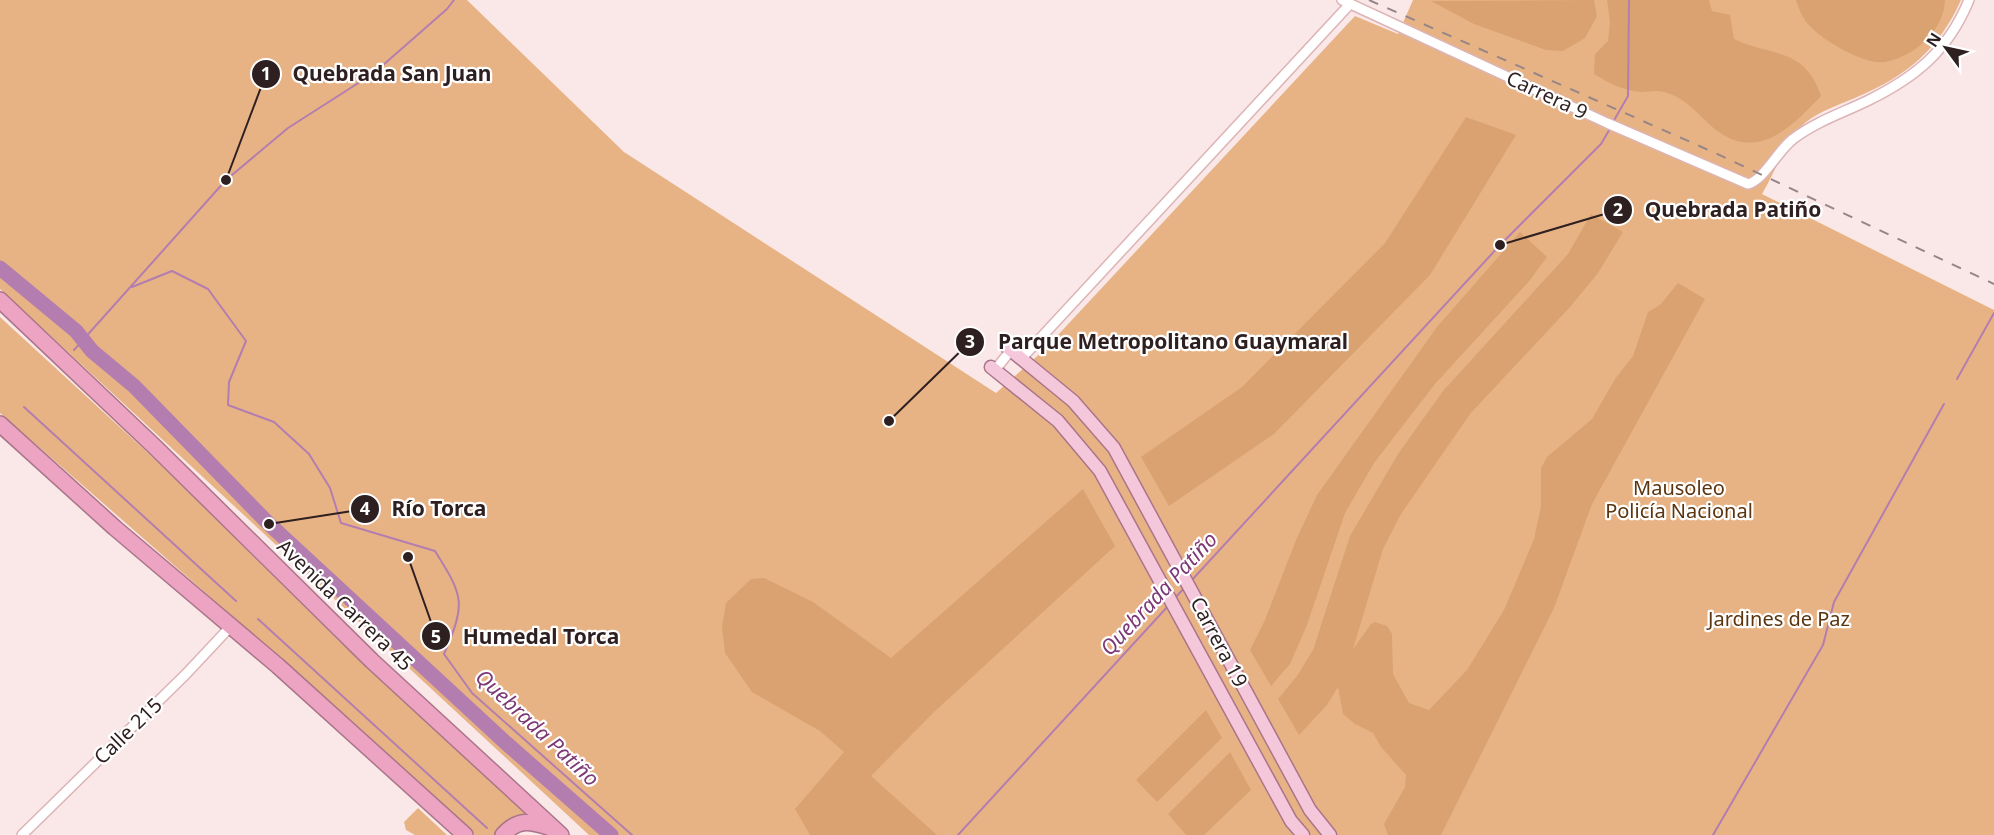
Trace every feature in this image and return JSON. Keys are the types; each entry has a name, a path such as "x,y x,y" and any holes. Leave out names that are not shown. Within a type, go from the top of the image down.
{"highway":[{"name":"Avenida Carrera 45","path":"0,300 157,448 372,661 559,833"},
{"path":"0,424 465,835"},
{"path":"503,835 515,823 521,822 559,833"}],"main road":[{"name":"Carrera 19","path":"1009,349 1073,401 1114,448 1310,810 1330,835"},
{"name":"Carrera 19","path":"993,369 1058,421 1100,471 1291,821 1303,835"}],"street":[{"name":"Carrera 9","path":"1346,2 1607,123 1748,184 1753,183 1792,140 1818,122 1869,100 1922,68 1941,50 1960,23 1969,0"},
{"path":"1022,358 1346,2"},
{"path":"993,369 1009,349"},
{"name":"Calle 215","path":"22,835 186,674 231,626"}],"green space":[{"path":"0,0 467,0 624,152 996,393 1044,350 1355,16 1398,34 1413,0 1961,0 1932,47 1906,70 1875,89 1825,110 1804,124 1788,145 1762,194 1994,310 1994,835 589,835 0,289"},
{"path":"0,317 160,464 340,642 534,816 498,835 475,835 352,721 0,413"},
{"path":"418,808 447,835 415,835 406,830 404,822"}],"shaded area":[{"path":"1594,0 1597,16 1585,38 1563,51 1546,50 1474,24 1431,1"},
{"path":"1607,0 1709,0 1712,11 1730,15 1734,39 1796,61 1814,80 1821,96 1796,121 1769,138 1755,142 1740,142 1725,136 1678,97 1661,91 1628,90 1611,84 1594,74 1595,54 1608,41 1610,22"},
{"path":"1796,0 1945,0 1939,22 1926,40 1917,48 1896,59 1876,62 1853,55 1817,33 1808,25"},
{"path":"1466,117 1516,135 1430,275 1274,434 1169,506 1141,457 1242,387 1385,243"},
{"path":"1591,214 1623,232 1598,273 1570,307 1470,414 1401,514 1383,549 1353,649 1371,624 1375,622 1387,626 1392,634 1393,674 1409,703 1429,710 1467,670 1504,610 1534,539 1541,506 1541,468 1547,457 1592,419 1615,379 1633,356 1648,312 1660,305 1678,283 1705,299 1592,504 1554,608 1441,835 1388,835 1384,824 1405,787 1406,775 1381,747 1373,733 1355,724 1343,714 1338,687 1327,705 1299,735 1278,699 1297,676 1313,650 1350,536 1398,454 1443,391 1568,254"},
{"path":"1520,232 1547,257 1530,280 1435,384 1374,463 1345,513 1307,625 1290,664 1271,686 1250,650 1265,620 1296,540 1317,495 1437,327"},
{"path":"1083,489 1115,546 933,713 871,776 937,835 810,835 795,809 844,752 820,731 752,692 725,653 722,627 726,603 751,579 764,578 813,602 891,658"},
{"path":"1206,710 1222,738 1157,802 1136,780"},
{"path":"1230,752 1251,790 1204,835 1186,835 1168,814"}],"waterway":[{"path":"74,350 226,180 288,128 374,73 447,9 454,0"},
{"name":"Quebrada Patiño","path":"1613,122 1628,96 1629,0"},
{"name":"Quebrada Patiño","path":"1191,581 1500,245 1601,144 1611,127"},
{"path":"0,268 76,331 92,351 134,386 269,524 506,743 611,835"},
{"name":"Quebrada Patiño","path":"132,287 172,271 208,289 246,341 229,382 228,405 274,422 309,454 330,488 341,523 435,551 452,579 459,601 456,623 444,654 472,693 632,835"},
{"path":"1957,379 1994,313"},
{"path":"1713,835 1823,645 1834,602 1944,404"},
{"path":"24,407 236,601"},
{"name":"Quebrada Patiño","path":"1175,598 1185,587"},
{"name":"Quebrada Patiño","path":"958,835 1169,605"},
{"path":"258,619 487,828"}],"railway":[{"path":"1369,0 1713,152 1994,284"}],"place":[{"name":"Quebrada San Juan","path":"226,180"},
{"name":"Quebrada Patiño","path":"1500,245"},
{"name":"Parque Metropolitano Guaymaral","path":"889,421"},
{"name":"Río Torca","path":"269,524"},
{"name":"Humedal Torca","path":"408,557"}],"park label":[{"name":"Mausoleo Policía Nacional","path":"1679,500"},
{"name":"Jardines de Paz","path":"1779,619"}]}
